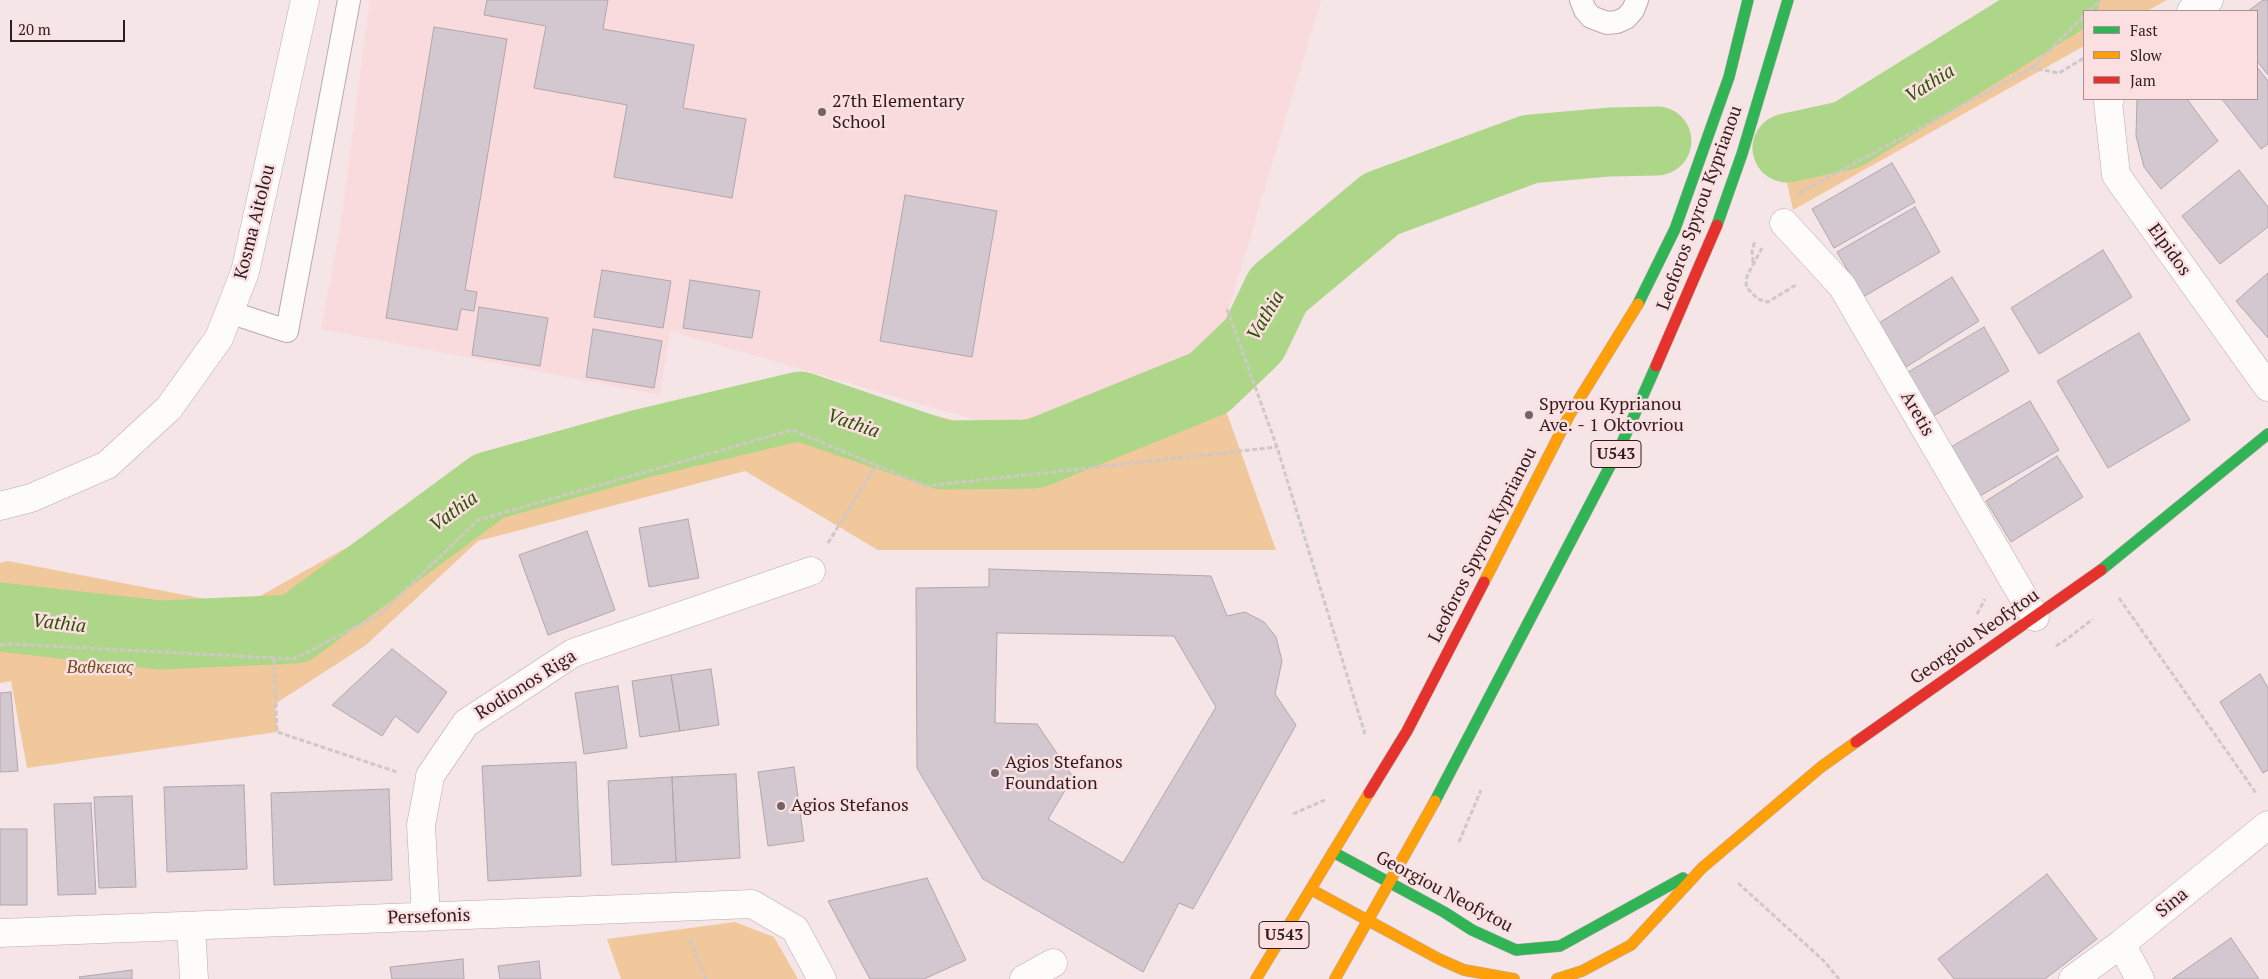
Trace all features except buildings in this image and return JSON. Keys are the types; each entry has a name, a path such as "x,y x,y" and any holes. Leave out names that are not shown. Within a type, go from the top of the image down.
{"main road":[{"name":"Leoforos Spyrou Kyprianou","path":"1256,979 1312,890 1407,731 1570,414 1639,302 1675,229 1728,77 1748,0"},
{"name":"Leoforos Spyrou Kyprianou","path":"1334,979 1390,884 1620,445 1676,322 1716,227 1739,163 1788,0"},
{"name":"Georgiou Neofytou","path":"1557,979 1582,970 1631,945 1702,868 1821,767 2100,570 2268,434"},
{"name":"Georgiou Neofytou","path":"1333,852 1444,912 1472,930 1516,950 1560,946 1702,868"},
{"path":"1312,890 1439,959 1464,970 1514,979"}],"street":[{"name":"Kosma Aitolou","path":"0,506 31,498 107,464 169,408 219,338 245,272 305,0"},
{"path":"2193,10 2209,0"},
{"name":"Elpidos","path":"2109,100 2108,102 2116,175 2268,387"},
{"name":"Aretis","path":"1784,223 1842,286 2035,617"},
{"name":"Rodionos Riga","path":"426,918 421,825 430,776 466,723 573,653 811,571"},
{"name":"Sina","path":"2073,979 2121,944 2268,825"},
{"name":"Persefonis","path":"0,933 752,904 795,929 822,979"},
{"path":"191,926 194,979"},
{"path":"2121,944 2140,979"},
{"path":"1024,979 1053,963"}],"lane":[{"path":"229,312 287,331 349,0"},
{"path":"1581,0 1585,10 1591,17 1608,23 1626,18 1633,10 1637,0"}],"path":[{"path":"2090,10 2100,0"},
{"path":"1796,195 2032,68 2083,17"},
{"path":"2032,68 2059,73 2083,59"},
{"path":"1753,262 1747,276 1746,287 1758,299 1768,302 1801,282"},
{"path":"1227,309 1277,447 1367,742"},
{"path":"0,645 294,659 379,616 478,520 792,430 926,486 1277,447"},
{"path":"811,571 876,465"},
{"path":"2100,570 2257,794"},
{"path":"1974,620 1985,598 1986,590"},
{"path":"2112,604 2120,598"},
{"path":"2051,648 2068,640 2097,617"},
{"path":"274,658 277,732 429,783"},
{"path":"1293,814 1328,798"},
{"path":"1732,877 1823,960 1839,979"},
{"path":"676,908 706,979"}],"shaded area":[{"name":"27th Elementary School","path":"370,0 1321,0 1211,369 996,426 670,331 660,395 321,329 341,223"}],"green space":[{"path":"2059,0 2167,0 2149,10 2083,10 2083,47 1793,210 1785,173"},
{"name":"Βαθκειας","path":"1211,369 1276,550 878,550 745,471 478,541 366,645 275,704 277,732 27,768 11,681 0,683 0,563 8,561 242,606 489,468 790,379 988,429"},
{"path":"735,922 774,937 798,979 621,979 607,939"}],"waterway":[{"name":"Vathia","path":"1787,148 1847,135 2065,0"},
{"name":"Vathia","path":"0,617 160,635 295,629 489,486 640,444 800,406 943,455 1034,454 1209,383 1254,340 1278,290 1381,204 1530,149 1610,142 1657,141"}],"traffic: fast":[{"path":"1638,304 1675,229 1729,77 1748,0"},
{"path":"1717,225 1742,154 1788,0"},
{"path":"1435,801 1621,445 1656,366"},
{"path":"2101,570 2268,434"},
{"path":"1333,852 1444,912 1472,930 1516,950 1560,946 1683,878"}],"traffic: slow":[{"path":"1484,582 1570,414 1638,304"},
{"path":"1557,979 1582,971 1631,945 1702,868 1821,767 1856,742"},
{"path":"1256,979 1369,793"},
{"path":"1335,979 1435,801"},
{"path":"1312,890 1439,959 1464,970 1514,979"}],"traffic: jam":[{"path":"1656,366 1717,225"},
{"path":"1856,742 2101,570"},
{"path":"1369,793 1407,731 1484,582"}],"place":[{"name":"27th Elementary School","path":"822,112"},
{"name":"Spyrou Kyprianou Ave. - 1 Oktovriou","path":"1529,415"},
{"name":"Agios Stefanos Foundation","path":"995,773"},
{"name":"Agios Stefanos","path":"781,806"}]}
